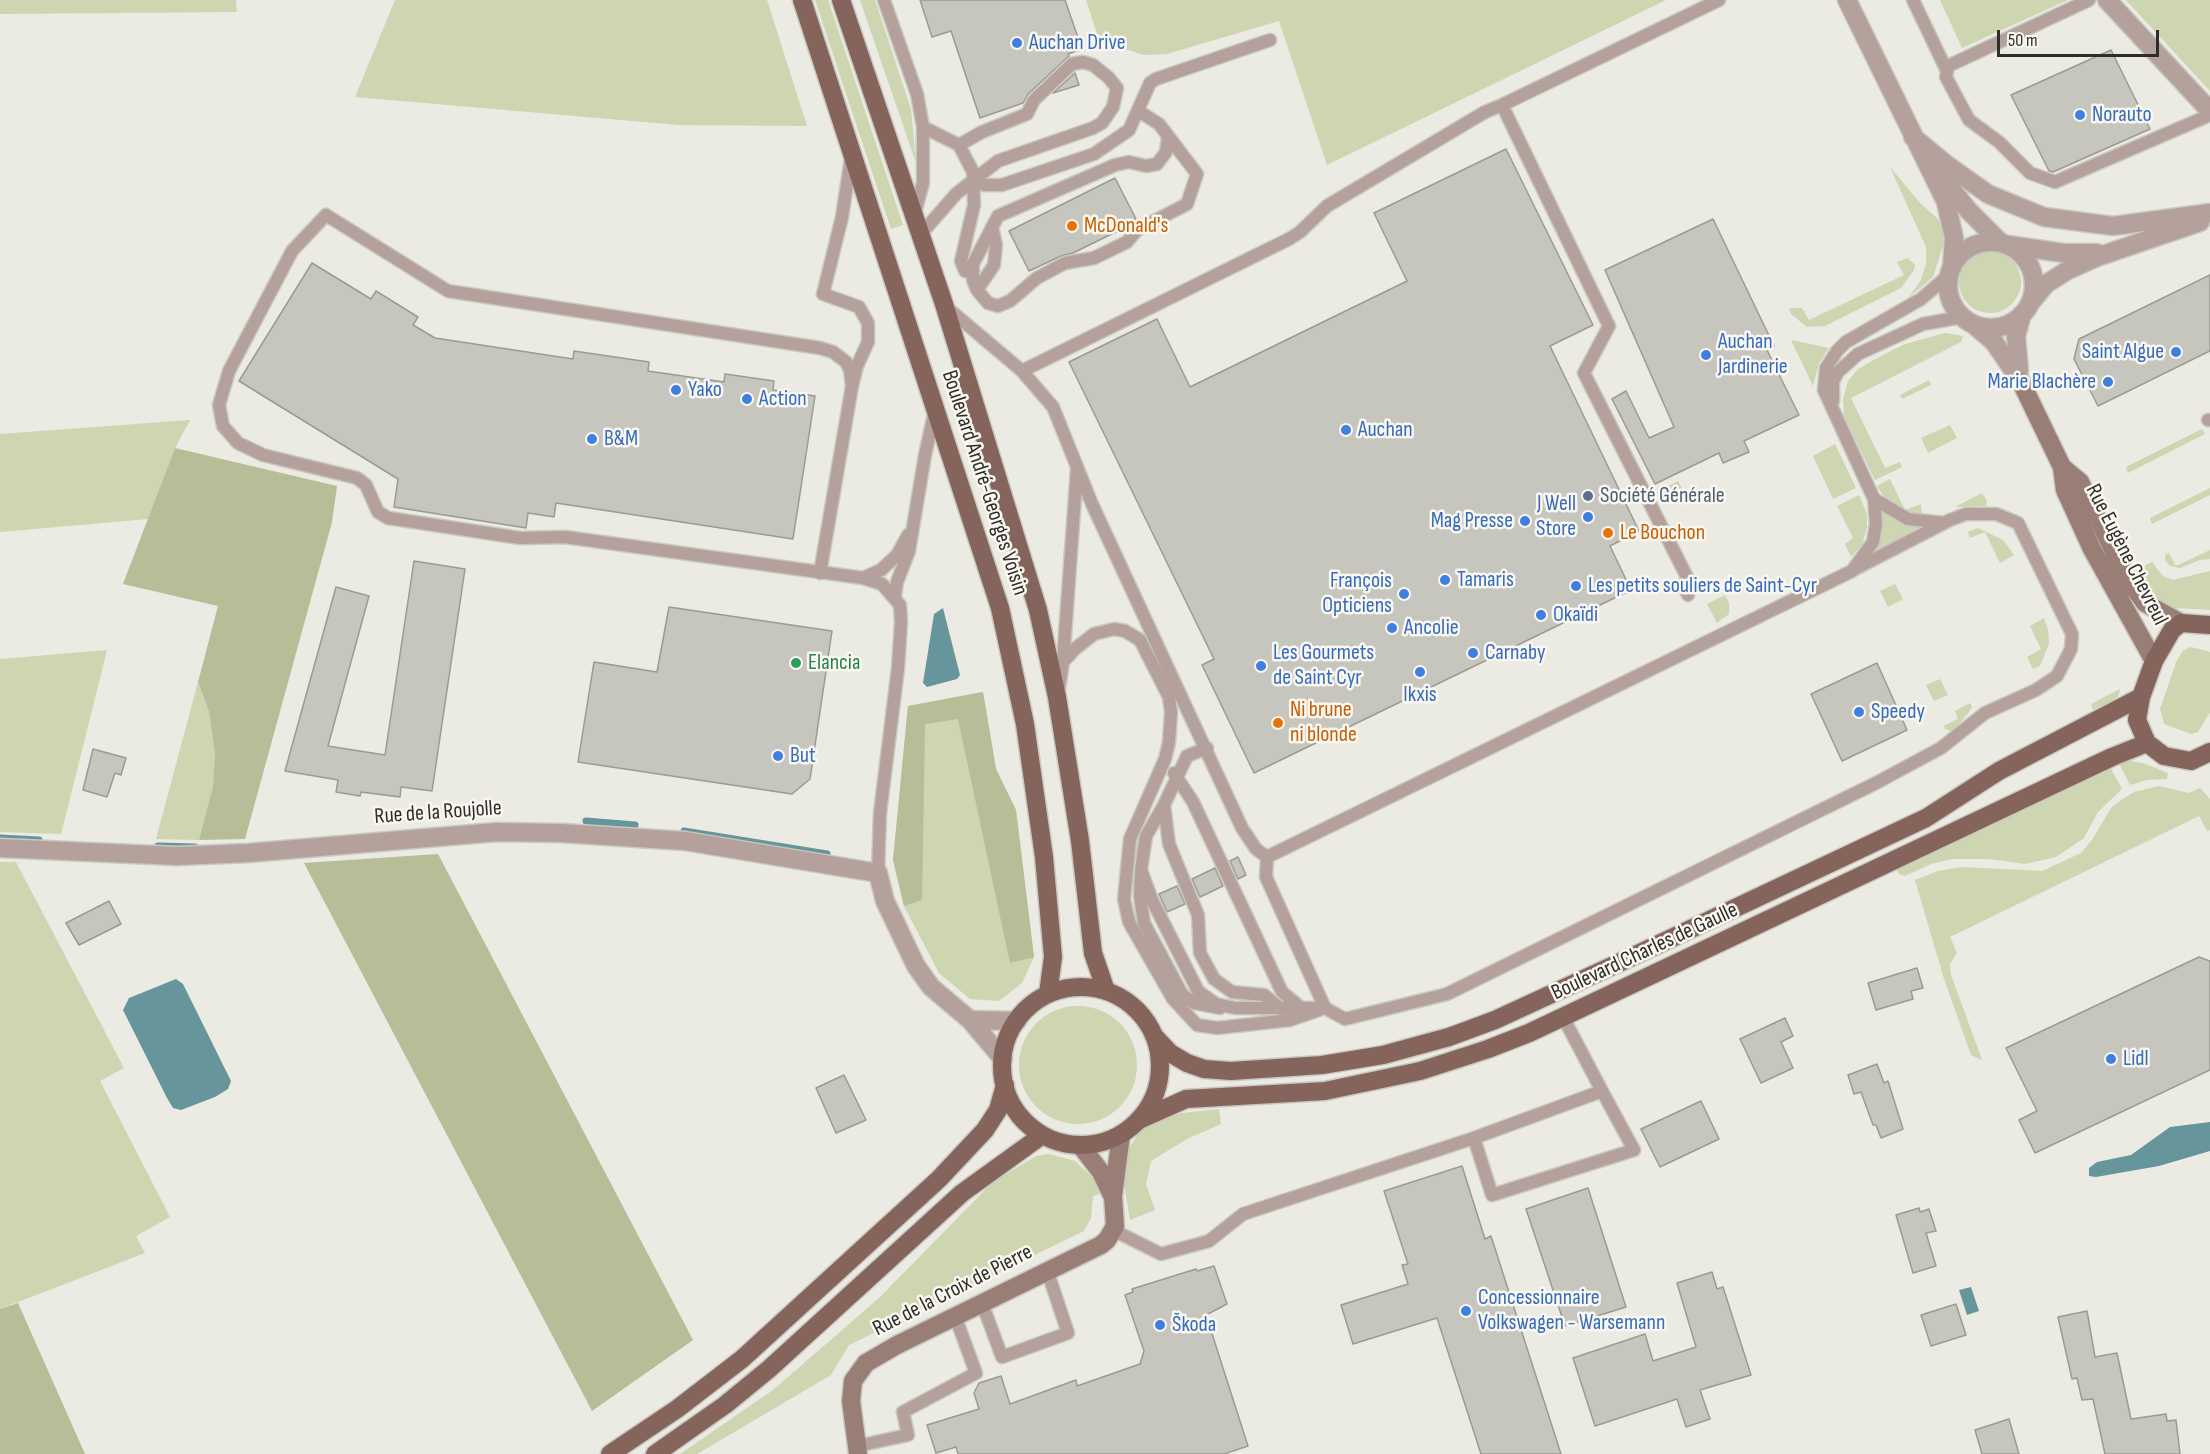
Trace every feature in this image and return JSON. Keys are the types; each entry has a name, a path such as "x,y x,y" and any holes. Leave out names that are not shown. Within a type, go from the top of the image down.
{"main road":[{"name":"Boulevard André-Georges Voisin","path":"802,0 1000,608 1024,724 1044,857 1053,957 1048,994"},
{"name":"Boulevard André-Georges Voisin","path":"841,0 944,304 1038,610 1057,697 1080,841 1093,953 1106,991"},
{"path":"2210,625 2181,623 2172,630 2154,661 2141,697 2137,720 2147,743 2155,751 2177,759 2191,761 2210,752"},
{"name":"Boulevard Charles de Gaulle","path":"1154,1036 1170,1053 1187,1063 1204,1069 1231,1071 1322,1065 1383,1055 1449,1037 1495,1020 1628,959 1926,818 1999,771 2141,697"},
{"name":"Boulevard Charles de Gaulle","path":"1139,1120 1186,1099 1325,1091 1399,1077 1488,1049 1563,1017 2112,757 2147,743"},
{"path":"1087,987 1106,991 1126,1001 1143,1016 1154,1036 1160,1063 1159,1080 1152,1102 1139,1120 1121,1134 1101,1143 1080,1145 1041,1136 1025,1122 1012,1105 1005,1085 1003,1059 1007,1039 1017,1020 1030,1005 1048,994 1067,988 1087,987"},
{"path":"610,1454 677,1409 742,1359 939,1179 985,1130 998,1110 1005,1085"},
{"path":"655,1454 734,1398 962,1193 1041,1136"}],"street":[{"path":"1846,0 1946,202 1954,238 1950,296 1967,320 1996,327 2011,323 2054,278 2116,250 2167,235 2210,215"},
{"path":"2107,0 2210,113"},
{"path":"1913,137 1988,194 2044,217 2113,226 2210,215"},
{"path":"1913,137 1953,192 2004,244 2018,251 2032,273 2034,287 2026,308"},
{"path":"1951,271 1959,256 1971,247 1982,243 2063,253 2116,250"},
{"name":"Rue Eugène Chevreul","path":"2021,382 2015,349 2026,308"},
{"name":"Rue Eugène Chevreul","path":"1967,320 1994,342 2021,382 2062,467 2065,490 2092,549 2154,661"},
{"name":"Rue Eugène Chevreul","path":"2062,467 2079,483 2128,580 2139,596 2145,603 2181,623"},
{"name":"Rue de la Roujolle","path":"0,848 177,856 248,853 497,832 561,833 685,840 878,873"},
{"path":"878,873 885,901 916,966 931,987 970,1020 1003,1059"},
{"path":"970,1020 1017,1020"},
{"path":"1113,1230 1115,1219 1113,1196 1121,1134"},
{"path":"1080,1145 1101,1172 1113,1196"},
{"name":"Rue de la Croix de Pierre","path":"858,1450 851,1401 852,1386 866,1363 955,1316 1101,1245 1113,1230"}],"lane":[{"path":"884,0 917,94 923,127 924,183 914,217"},
{"path":"1022,371 1289,239 1300,232 1327,206 1485,112 1719,0"},
{"path":"1913,0 1946,69 1946,77 1969,120 1999,141 2030,173 2050,182 2067,179 2210,113"},
{"path":"1946,69 2089,0"},
{"path":"974,181 984,185 1002,185 1094,154 1129,130 1140,112 1150,83 1156,79 1270,40"},
{"path":"920,235 956,194 998,161 1102,123 1113,107 1117,88 1093,65 1083,62 1072,64 1034,100 1027,114 981,132 959,145"},
{"path":"1502,105 1608,326 1584,373 1689,581 1683,584 1688,595"},
{"path":"1140,112 1159,124 1197,174 1193,192 1187,204 1137,230 1127,242 1094,258 1065,263 1029,283 1004,305 988,303 977,290 972,273 973,264 995,220 1004,213 1115,165 1130,162 1146,166 1157,164 1166,152 1168,137"},
{"path":"923,127 959,145 973,172 974,205 961,261 965,271 972,273"},
{"path":"820,573 852,386 857,366 868,342 868,323 860,307 823,294 842,217 852,150"},
{"path":"852,386 850,370 846,362 833,352 820,348 448,291 326,215 292,251 229,370 220,394 223,426 237,443 263,455 357,478 366,485 378,512 388,518 520,538 565,537 863,578 882,584 895,596 900,605 900,646 880,813 878,873"},
{"path":"977,290 994,265 996,245 992,227"},
{"path":"1852,571 1873,542 1876,524 1874,499 1835,408 1824,390 1826,368 1837,351 1858,333 1921,299 1951,271"},
{"path":"944,304 1022,371 1053,407 1092,504 1207,748 1242,828 1256,849 1268,857"},
{"path":"1835,408 1832,395 1833,381 1843,367 1858,354 1923,324 1967,320"},
{"path":"895,596 909,551 911,529 936,409"},
{"path":"1057,697 1063,662 1077,464"},
{"path":"1874,499 1908,519 1944,523"},
{"path":"1207,748 1187,756 1164,805 1146,836 1140,896 1144,923 1182,994 1203,1006 1325,1008 1345,1019 1448,993 1876,783 1941,748 1985,714 2036,690 2057,676 2071,649 2072,634 2018,523 1995,514 1966,514 1268,857"},
{"path":"863,578 881,570 897,555 911,529"},
{"path":"1063,662 1084,640 1102,630 1125,631 1140,640 1169,697 1171,728 1165,759 1133,828 1127,856 1124,899 1129,922 1173,999 1197,1025 1217,1028 1290,1020 1325,1008"},
{"path":"1165,759 1193,802 1281,992 1300,1007"},
{"path":"1164,805 1169,843 1198,915 1200,954 1214,979 1232,992 1264,995 1281,1009"},
{"path":"1268,857 1266,877 1325,1008"},
{"path":"1141,870 1152,900 1198,992 1216,1004 1235,1008"},
{"path":"1474,1138 1492,1195 1634,1150 1563,1017"},
{"path":"1113,1230 1161,1254 1209,1241 1243,1214 1474,1138 1602,1091"},
{"path":"982,1303 1002,1357 1068,1333 1047,1270"},
{"path":"858,1450 908,1435 903,1412 976,1373 955,1316"}],"green space":[{"path":"0,0 236,0 237,12 0,14"},
{"path":"395,0 767,0 807,126 679,125 355,97"},
{"path":"815,0 828,0 903,225 891,229"},
{"path":"860,0 875,0 911,109 916,163"},
{"path":"1086,0 1666,0 1327,165 1279,21 1167,54 1144,55 1125,49 1097,34"},
{"path":"1940,0 2068,0 1962,48"},
{"path":"2126,0 2210,0 2210,91"},
{"path":"1890,167 1920,203 1938,219 1943,230 1943,246 1933,277 1908,298 1921,280 1926,264 1926,247"},
{"path":"1984,251 1996,251 2012,260 2019,270 2021,282 2019,294 2012,304 1996,313 1984,313 1973,308 1964,299 1959,288 1959,276 1964,265 1973,256"},
{"path":"1908,258 1915,265 1914,270 1901,288 1825,326 1807,327 1791,314 1789,308 1802,308 1809,320 1904,275 1897,262"},
{"path":"1945,333 1963,336 1961,342 1851,398 1885,468 1900,462 1902,467 1875,480 1844,417 1843,400 1848,381 1858,369 1905,344"},
{"path":"1791,340 1829,348 1819,363 1813,386"},
{"path":"1929,380 1931,385 1902,399 1900,395"},
{"path":"190,420 175,448 148,519 0,532 0,434"},
{"path":"1950,425 1957,438 1928,453 1921,438"},
{"path":"2202,429 2205,434 2128,473 2126,467"},
{"path":"1835,444 1856,488 1833,499 1813,456"},
{"path":"175,448 337,486 332,522 245,839 199,840 213,786 215,754 209,712 198,682 218,606 123,584"},
{"path":"1890,479 1905,510 1921,504 1922,515 1915,515 1889,504 1877,486"},
{"path":"1678,481 1686,496 1669,502 1652,494"},
{"path":"2210,488 2210,495 2152,524 2150,518"},
{"path":"1982,493 1987,501 1986,506 1955,507"},
{"path":"1859,495 1867,514 1867,527 1862,545 1851,557 1845,544 1853,538 1837,506"},
{"path":"1880,510 1910,527 1926,526 1872,555 1878,541"},
{"path":"1978,528 2003,540 2014,555 2000,563 1985,532 1970,538 1968,532"},
{"path":"2210,550 2210,559 2200,560 2180,568 2170,566 2165,560 2165,555 2169,553 2176,566"},
{"path":"2152,562 2163,576 2173,580 2210,571 2210,610 2174,608 2159,602 2140,578 2137,569"},
{"path":"1895,584 1903,599 1888,607 1880,591"},
{"path":"1725,595 1729,603 1729,614 1717,623 1707,604"},
{"path":"2044,618 2049,644 2040,666 2033,669 2027,657 2041,649 2030,626"},
{"path":"2191,647 2210,652 2210,712 2198,732 2191,734 2164,724 2160,709 2177,660 2183,651"},
{"path":"107,650 61,834 0,832 0,659"},
{"path":"1940,679 1948,695 1934,701 1926,685"},
{"path":"198,682 209,712 215,754 213,786 199,840 156,839"},
{"path":"2120,689 2119,695 2113,701 2093,710 2091,704"},
{"path":"983,692 996,769 1016,810 1034,957 1022,983 999,1001 970,999 939,973 904,906 893,860 908,706"},
{"path":"983,692 996,769 1016,810 1034,957 1010,963 958,719 925,724 922,900 904,906 893,860 908,706"},
{"path":"1970,703 1972,707 1953,732 1945,729 1943,726 1958,719 1955,711"},
{"path":"2130,761 2143,763 2168,773 2167,779 2147,780 2130,785 2119,763"},
{"path":"2110,767 2122,789 2098,812 2084,838 2056,857 2025,864 1990,859 1952,859 1931,864 1905,876 1899,874 1897,870"},
{"path":"2159,786 2189,793 2200,788 2210,799 2210,830 2207,831 2199,816 1950,937 1957,953 1950,964 1951,975 1982,1060 1971,1055 1944,979 1915,880 1938,871 1961,867 2042,871 2081,853 2092,840 2111,808 2121,800 2134,792"},
{"path":"438,854 693,1340 592,1411 304,863"},
{"path":"0,862 16,862 124,1068 100,1081 170,1217 136,1236 145,1253 0,1309"},
{"path":"1078,1006 1100,1011 1120,1023 1132,1043 1137,1065 1132,1087 1120,1107 1100,1119 1078,1124 1056,1119 1036,1107 1024,1087 1019,1065 1024,1043 1036,1023 1056,1011"},
{"path":"1219,1109 1221,1124 1187,1139 1151,1161 1146,1184 1155,1210 1130,1220 1122,1172 1128,1150 1140,1131 1174,1114"},
{"path":"1049,1154 1075,1161 1093,1178 1099,1189 1100,1194 1093,1196 1091,1218 1084,1231 849,1345 831,1375 697,1454 680,1454 773,1390 880,1297 992,1183 1036,1156"},
{"path":"18,1303 85,1454 0,1454 0,1309"}],"water":[{"path":"943,608 960,675 957,679 927,687 923,683 934,614"},
{"path":"176,979 183,984 231,1081 228,1089 215,1097 181,1110 173,1108 167,1098 123,1010 129,998"},
{"path":"2210,1122 2210,1151 2159,1166 2096,1177 2089,1176 2089,1168 2097,1162 2131,1155 2170,1127"},
{"path":"1971,1287 1979,1311 1967,1315 1959,1290"}],"building":[{"name":"Auchan Drive","path":"920,0 1065,0 1082,49 1068,54 1069,56 1028,94 1023,103 980,118 951,31 932,37"},
{"path":"2111,50 2150,129 2053,172 2049,171 2011,95"},
{"path":"1075,73 1079,85 1053,93"},
{"name":"Auchan","path":"1506,149 1593,325 1550,346 1639,531 1610,546 1631,590 1254,773 1202,665 1214,659 1069,362 1157,319 1190,387 1407,281 1374,213"},
{"name":"McDonald's","path":"1115,178 1136,219 1125,225 1126,227 1073,253 1029,271 1009,231"},
{"name":"Auchan Jardinerie","path":"1713,219 1774,346 1767,350 1799,415 1744,441 1749,452 1723,463 1719,453 1655,484 1612,399 1626,391 1649,438 1674,427 1605,270"},
{"path":"312,263 371,299 376,291 418,317 413,325 435,338 573,359 574,351 649,362 648,371 724,382 725,374 774,381 773,390 815,396 793,539 556,503 554,517 528,513 526,528 394,507 398,479 239,381"},
{"path":"2210,275 2210,351 2098,406 2074,359 2079,339"},
{"path":"414,561 465,569 432,791 401,787 400,797 361,792 360,796 336,792 338,780 285,771 336,587 369,596 328,746 385,755"},
{"path":"669,607 832,631 810,779 792,794 578,762 594,662 657,672"},
{"name":"Speedy","path":"1877,663 1907,730 1842,761 1811,694"},
{"path":"93,749 126,758 121,775 115,773 107,797 83,790"},
{"path":"1238,857 1246,875 1238,879 1230,861"},
{"path":"1215,868 1223,886 1200,897 1192,879"},
{"path":"1177,886 1185,904 1167,912 1159,894"},
{"path":"109,901 121,924 79,945 66,923"},
{"name":"Lidl","path":"2199,957 2210,961 2210,1070 2035,1153 2019,1120 2037,1111 2006,1048"},
{"path":"1917,968 1923,988 1911,991 1913,999 1876,1010 1868,983"},
{"path":"1785,1018 1793,1036 1781,1042 1793,1068 1761,1083 1740,1039"},
{"path":"1877,1064 1884,1083 1888,1081 1903,1129 1881,1138 1876,1125 1873,1125 1861,1092 1854,1094 1848,1075"},
{"path":"844,1075 866,1120 836,1133 816,1088"},
{"path":"1701,1101 1719,1139 1660,1167 1641,1129"},
{"name":"Concessionnaire Volkswagen - Warsemann","path":"1462,1166 1485,1239 1491,1236 1561,1454 1481,1454 1437,1318 1353,1344 1341,1305 1408,1284 1402,1265 1408,1264 1384,1191"},
{"path":"1588,1188 1626,1307 1565,1326 1526,1209"},
{"path":"1919,1208 1920,1212 1929,1209 1936,1231 1926,1233 1936,1266 1913,1273 1896,1215"},
{"path":"1214,1266 1227,1304 1206,1315 1248,1446 1224,1454 958,1454 956,1447 936,1453 927,1425 979,1409 974,1393 979,1383 1001,1376 1010,1404 1076,1380 1077,1386 1140,1364 1144,1351 1125,1295 1133,1292 1132,1289 1196,1269 1197,1271"},
{"path":"1712,1272 1717,1289 1723,1287 1751,1375 1700,1390 1710,1419 1686,1427 1677,1399 1595,1426 1573,1358 1645,1334 1653,1361 1696,1347 1677,1283"},
{"path":"1956,1304 1966,1335 1931,1346 1921,1315"},
{"path":"2087,1311 2095,1357 2117,1353 2131,1419 2166,1414 2167,1421 2176,1420 2180,1454 2105,1454 2093,1399 2082,1400 2077,1378 2072,1379 2058,1317"},
{"path":"2009,1419 2019,1454 1982,1454 1975,1430"}],"waterway":[{"path":"586,821 635,825"},
{"path":"684,831 827,854"},
{"path":"0,838 39,840"},
{"path":"158,846 195,847"}],"place":[{"name":"Auchan Drive","path":"1017,43"},
{"name":"Norauto","path":"2080,115"},
{"name":"McDonald's","path":"1072,226"},
{"name":"Saint Algue","path":"2176,352"},
{"name":"Auchan Jardinerie","path":"1706,355"},
{"name":"Marie Blachère","path":"2108,382"},
{"name":"Yako","path":"676,390"},
{"name":"Action","path":"747,399"},
{"name":"Auchan","path":"1346,430"},
{"name":"B&M","path":"592,439"},
{"name":"Société Générale","path":"1588,496"},
{"name":"J Well Store","path":"1588,517"},
{"name":"Mag Presse","path":"1525,521"},
{"name":"Le Bouchon","path":"1608,533"},
{"name":"Tamaris","path":"1445,580"},
{"name":"Les petits souliers de Saint-Cyr","path":"1576,586"},
{"name":"François Opticiens","path":"1404,594"},
{"name":"Okaïdi","path":"1541,615"},
{"name":"Ancolie","path":"1392,628"},
{"name":"Carnaby","path":"1473,653"},
{"name":"Elancia","path":"796,663"},
{"name":"Les Gourmets de Saint Cyr","path":"1261,666"},
{"name":"Ikxis","path":"1420,672"},
{"name":"Speedy","path":"1859,712"},
{"name":"Ni brune ni blonde","path":"1278,723"},
{"name":"But","path":"778,756"},
{"name":"Lidl","path":"2111,1059"},
{"name":"Concessionnaire Volkswagen - Warsemann","path":"1466,1311"},
{"name":"Škoda","path":"1160,1325"}]}
